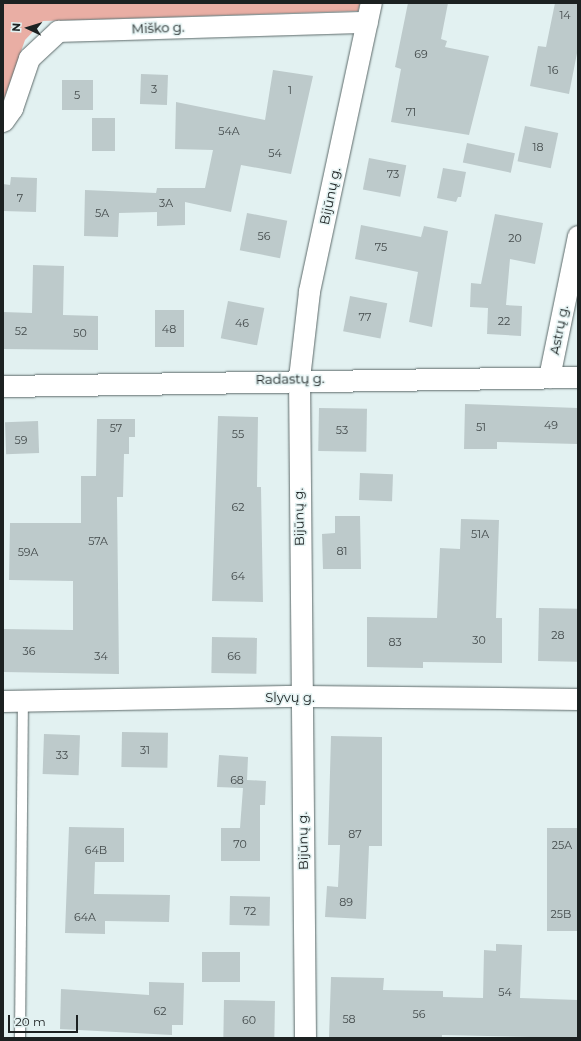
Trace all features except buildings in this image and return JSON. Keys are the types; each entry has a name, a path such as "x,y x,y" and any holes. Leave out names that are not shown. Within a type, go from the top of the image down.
{"street":[{"name":"Miško g.","path":"3,121 12,108 29,58 58,31 369,12"},
{"name":"Bijūnų g.","path":"305,1038 299,378 309,291 369,12"},
{"name":"Astrų g.","path":"549,377 578,236"},
{"name":"Radastų g.","path":"3,386 299,378 578,377"},
{"name":"Slyvų g.","path":"13,701 301,696 578,699"}],"lane":[{"path":"13,701 20,1038"}],"shaded area":[{"path":"3,3 360,3 358,11 43,21 25,40 3,102"}]}
